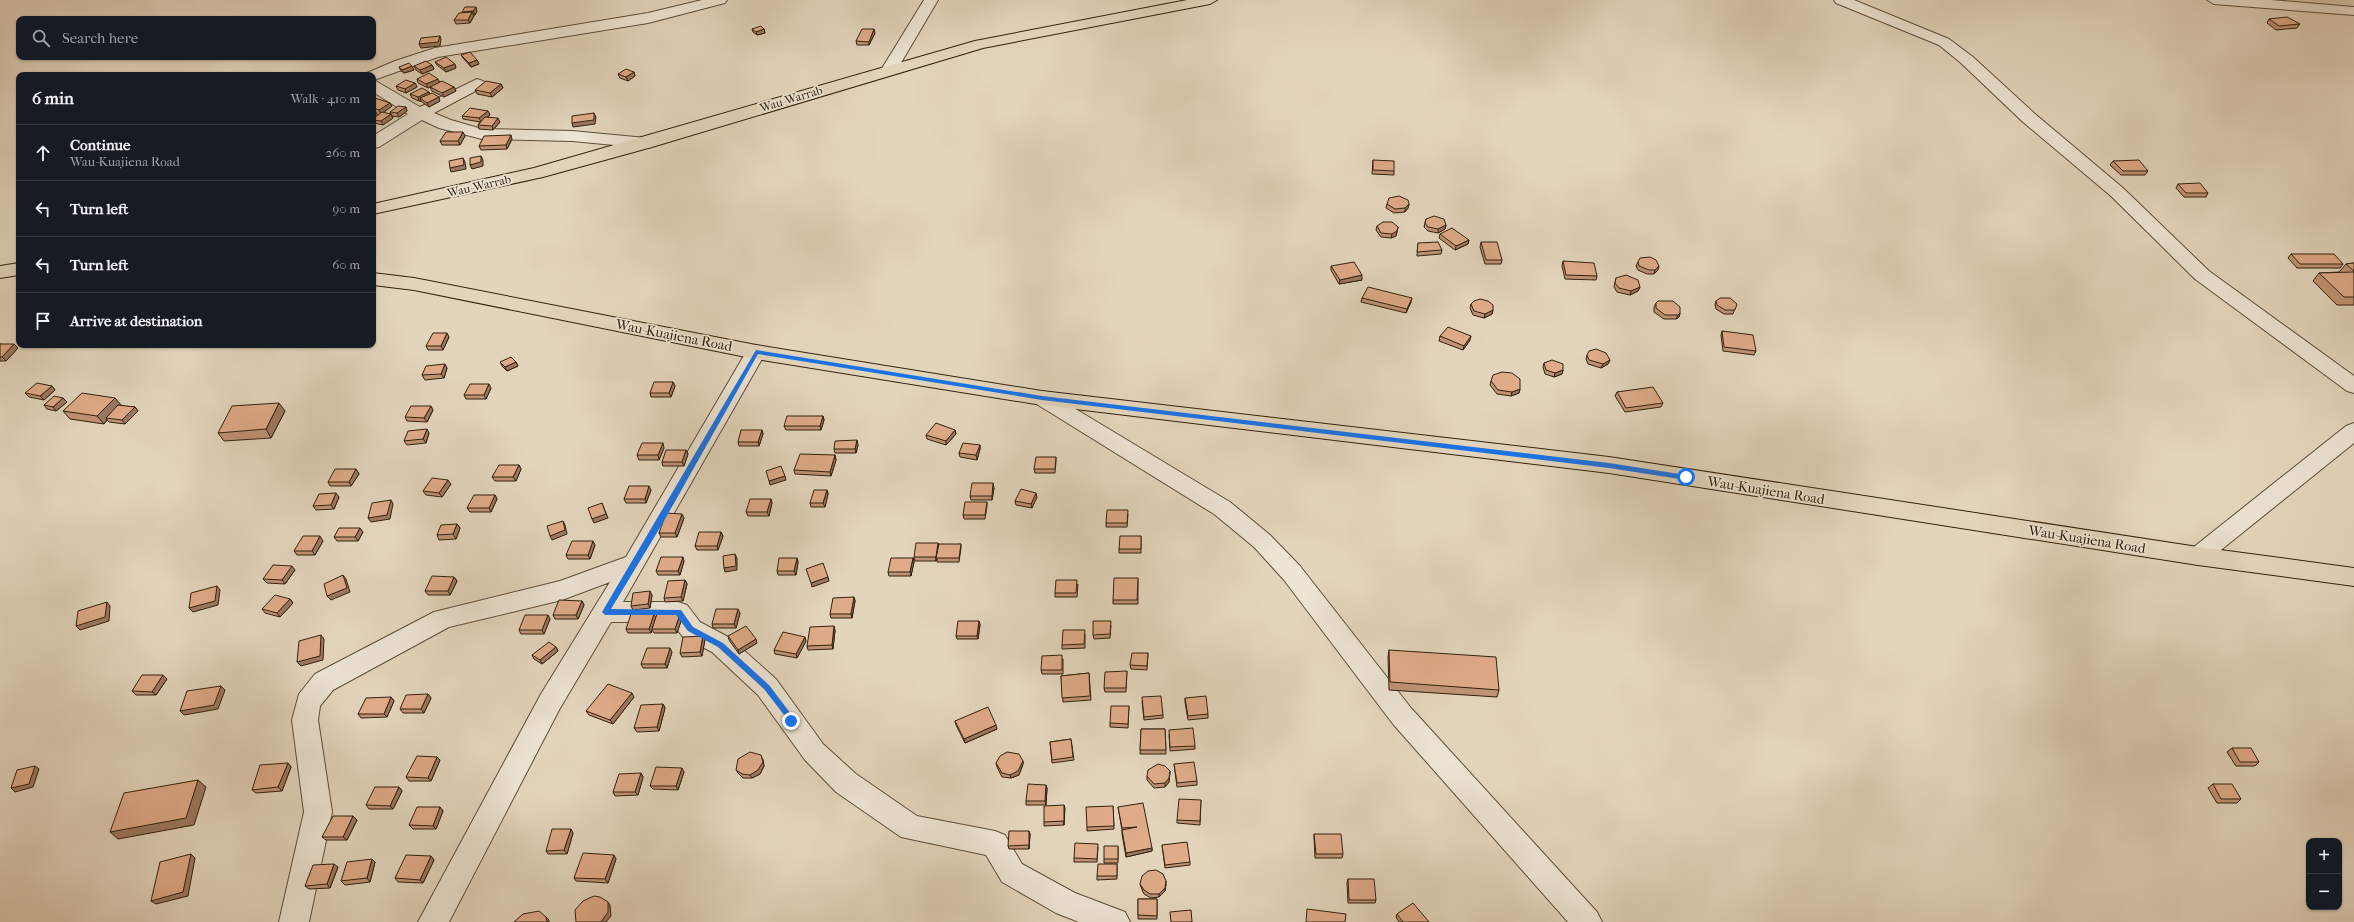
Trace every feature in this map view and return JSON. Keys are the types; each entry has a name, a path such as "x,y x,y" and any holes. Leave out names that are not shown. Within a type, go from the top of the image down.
{"main road":[{"name":"Wau-Warrab","path":"376,208 537,172 646,143 980,44 1210,0"},
{"path":"0,272 16,269"},
{"name":"Wau-Kuajiena Road","path":"376,279 414,284 756,352 1042,398 1609,465 2198,556 2354,577"}],"street":[{"path":"376,75 401,64 434,53 648,18 720,0"},
{"path":"889,70 931,0"},
{"path":"1841,0 1944,42 1967,60 2029,118 2117,192 2202,274 2354,386"},
{"path":"2214,0 2354,11"},
{"path":"376,141 421,113 477,84"},
{"path":"376,87 391,98 445,124 482,134 564,136 646,143"},
{"path":"432,922 550,702 635,564 756,352"},
{"path":"1042,398 1222,508 1262,541 1292,573 1402,716 1587,922"},
{"path":"2198,556 2354,432"},
{"path":"294,922 316,828 318,812 305,720 308,702 314,692 324,682 443,619 562,590 635,564"},
{"path":"605,612 678,612 691,629 721,645 767,687 814,752 846,783 911,828 995,844 1012,873 1066,903 1115,922"}],"building":[{"path":"465,7 476,7 473,11 462,12"},
{"path":"472,12 468,20 454,20 459,13"},
{"path":"2287,17 2300,24 2279,26 2269,19"},
{"path":"761,26 764,29 756,32 752,29"},
{"path":"862,29 874,29 869,42 856,41"},
{"path":"440,36 438,42 419,44 421,38"},
{"path":"470,52 477,60 469,63 461,55"},
{"path":"446,57 455,64 444,68 435,62"},
{"path":"426,61 432,65 420,70 414,66"},
{"path":"409,63 412,66 402,70 399,67"},
{"path":"626,69 634,72 626,77 618,74"},
{"path":"429,73 438,79 426,84 417,79"},
{"path":"406,80 415,83 405,89 396,86"},
{"path":"442,81 454,87 442,93 430,87"},
{"path":"486,81 501,84 490,93 475,90"},
{"path":"422,88 429,92 418,97 410,94"},
{"path":"432,93 439,97 427,103 420,98"},
{"path":"376,98 390,103 379,110 376,109"},
{"path":"398,106 406,107 397,113 390,112"},
{"path":"470,108 488,111 479,118 462,116"},
{"path":"382,112 391,114 381,121 376,120 376,117"},
{"path":"594,113 594,120 572,123 572,116"},
{"path":"485,117 498,118 492,126 478,125"},
{"path":"446,132 463,132 458,141 440,141"},
{"path":"511,135 506,145 479,146 484,136"},
{"path":"481,156 481,162 470,165 470,158"},
{"path":"463,158 464,165 450,168 449,161"},
{"path":"1373,160 1394,161 1394,171 1373,170"},
{"path":"2139,160 2148,171 2123,171 2113,161"},
{"path":"2200,183 2208,193 2186,193 2178,184"},
{"path":"1399,196 1408,200 1409,204 1405,208 1395,209 1387,204 1389,198"},
{"path":"1434,216 1444,219 1446,225 1438,229 1428,227 1425,223 1426,219"},
{"path":"1383,222 1392,222 1398,227 1397,231 1392,234 1381,233 1377,226"},
{"path":"1452,228 1469,240 1456,246 1440,234"},
{"path":"1438,242 1442,250 1417,252 1418,243"},
{"path":"1481,242 1497,242 1502,260 1486,260"},
{"path":"2291,254 2334,254 2343,264 2300,264"},
{"path":"1650,257 1656,260 1659,266 1655,270 1649,270 1639,266 1638,262 1640,258"},
{"path":"1563,261 1594,263 1597,276 1566,275"},
{"path":"1354,262 1362,275 1340,280 1331,266"},
{"path":"2354,263 2354,271 2346,264"},
{"path":"2354,272 2354,297 2344,297 2319,273"},
{"path":"1626,275 1638,280 1640,287 1631,291 1619,288 1615,283 1616,278"},
{"path":"1368,287 1412,298 1407,309 1362,298"},
{"path":"1720,298 1730,298 1737,304 1735,310 1725,310 1717,305 1716,301"},
{"path":"1480,299 1488,301 1493,305 1493,310 1485,314 1474,311 1471,304"},
{"path":"1658,301 1673,301 1680,307 1680,313 1678,315 1665,315 1656,308 1656,303"},
{"path":"1448,327 1471,336 1464,346 1440,336"},
{"path":"1722,331 1753,335 1756,351 1724,347"},
{"path":"433,333 447,333 441,346 426,346"},
{"path":"0,344 14,344 2,357 0,357"},
{"path":"1596,349 1606,353 1610,360 1603,364 1589,360 1587,355 1589,351"},
{"path":"511,357 516,362 505,367 500,362"},
{"path":"1552,360 1563,364 1563,370 1555,373 1546,370 1544,363"},
{"path":"445,364 441,374 422,375 426,366"},
{"path":"1502,372 1512,373 1520,379 1520,389 1512,392 1498,390 1491,381 1493,375"},
{"path":"654,382 673,382 669,393 650,393"},
{"path":"37,383 52,386 40,396 25,393"},
{"path":"470,384 489,384 484,395 464,395"},
{"path":"1653,387 1663,403 1626,408 1617,392"},
{"path":"82,393 115,398 97,416 63,411"},
{"path":"54,396 63,398 53,407 44,405"},
{"path":"279,403 266,429 218,433 232,406"},
{"path":"118,405 135,407 122,420 106,418"},
{"path":"411,406 431,406 424,418 405,417"},
{"path":"787,416 823,416 820,426 784,426"},
{"path":"936,423 955,430 946,441 926,435"},
{"path":"427,429 423,439 404,441 408,431"},
{"path":"741,430 762,430 758,442 738,442"},
{"path":"857,440 855,449 834,449 835,441"},
{"path":"642,443 663,443 658,455 637,455"},
{"path":"963,443 980,445 976,455 959,453"},
{"path":"666,450 686,450 682,462 662,462"},
{"path":"800,454 835,455 830,472 794,470"},
{"path":"1036,457 1056,457 1055,469 1034,469"},
{"path":"499,465 519,465 513,477 492,477"},
{"path":"781,466 785,476 769,481 766,471"},
{"path":"335,469 356,469 349,482 328,482"},
{"path":"432,478 448,480 439,493 423,491"},
{"path":"972,483 993,483 992,496 970,496"},
{"path":"629,486 649,486 645,499 624,499"},
{"path":"1021,489 1036,493 1031,504 1015,501"},
{"path":"814,490 827,490 823,503 810,503"},
{"path":"336,493 331,505 313,506 319,494"},
{"path":"474,495 495,495 489,508 467,508"},
{"path":"750,499 771,499 767,512 746,512"},
{"path":"391,500 387,515 368,518 372,503"},
{"path":"965,502 987,502 985,515 963,515"},
{"path":"602,503 606,514 592,519 588,508"},
{"path":"1107,510 1128,510 1127,523 1106,523"},
{"path":"666,513 682,514 675,533 659,533"},
{"path":"563,521 565,530 550,536 547,526"},
{"path":"457,524 453,534 437,535 441,525"},
{"path":"339,528 360,528 355,537 334,537"},
{"path":"699,532 721,532 717,546 695,546"},
{"path":"303,536 320,536 312,551 294,551"},
{"path":"1120,536 1141,536 1141,549 1119,549"},
{"path":"572,541 593,541 588,555 566,555"},
{"path":"916,543 938,543 936,557 914,557"},
{"path":"939,544 961,544 959,558 936,558"},
{"path":"735,554 736,566 724,568 723,556"},
{"path":"661,557 683,557 678,571 656,571"},
{"path":"779,558 797,558 794,571 777,571"},
{"path":"891,558 913,558 910,572 888,572"},
{"path":"823,563 828,577 811,583 806,569"},
{"path":"273,565 292,566 282,580 263,579"},
{"path":"343,575 347,588 327,596 324,584"},
{"path":"432,576 454,577 448,591 425,591"},
{"path":"1114,578 1138,578 1137,600 1113,600"},
{"path":"685,580 681,597 664,598 668,581"},
{"path":"1056,580 1077,580 1076,593 1055,593"},
{"path":"217,586 215,601 189,608 191,593"},
{"path":"650,591 648,604 631,606 633,593"},
{"path":"275,595 290,599 277,613 262,609"},
{"path":"854,597 851,614 830,614 833,598"},
{"path":"559,600 582,601 576,615 553,615"},
{"path":"107,602 105,617 76,626 78,611"},
{"path":"716,609 738,609 734,624 712,624"},
{"path":"631,614 654,614 649,629 626,629"},
{"path":"657,614 680,614 675,629 652,629"},
{"path":"525,615 548,615 542,630 519,630"},
{"path":"958,621 979,621 977,636 956,636"},
{"path":"1093,621 1111,621 1110,634 1093,635"},
{"path":"746,626 756,639 738,650 728,636"},
{"path":"834,626 832,645 807,646 810,627"},
{"path":"1063,630 1085,630 1084,644 1062,645"},
{"path":"783,632 805,637 796,654 774,650"},
{"path":"321,635 320,656 297,662 299,641"},
{"path":"703,636 700,652 680,653 683,637"},
{"path":"549,642 556,647 540,660 532,655"},
{"path":"647,648 670,648 665,664 641,664"},
{"path":"1389,650 1496,657 1499,690 1390,682"},
{"path":"1132,653 1148,653 1147,666 1130,665"},
{"path":"1062,655 1062,670 1041,670 1042,656"},
{"path":"1127,671 1126,688 1104,688 1105,672"},
{"path":"1089,673 1090,696 1062,698 1061,676"},
{"path":"142,675 163,675 152,692 132,691"},
{"path":"608,684 632,693 610,720 586,711"},
{"path":"221,686 214,705 180,711 187,691"},
{"path":"428,694 421,709 400,709 406,695"},
{"path":"1161,696 1163,715 1144,717 1142,697"},
{"path":"1206,696 1208,714 1188,716 1185,698"},
{"path":"391,697 384,714 358,714 366,698"},
{"path":"663,704 657,727 634,728 641,705"},
{"path":"1111,706 1129,706 1128,724 1110,723"},
{"path":"988,707 996,725 964,739 955,721"},
{"path":"1193,728 1195,746 1170,747 1169,730"},
{"path":"1141,729 1165,729 1166,750 1140,750"},
{"path":"1071,739 1073,757 1052,760 1050,742"},
{"path":"2232,748 2251,748 2259,762 2240,762"},
{"path":"750,752 761,755 763,762 758,770 750,775 742,774 736,770 738,759"},
{"path":"1007,752 1019,754 1023,761 1018,771 1010,775 1002,773 996,763 1000,756"},
{"path":"417,756 437,757 428,778 406,777"},
{"path":"1194,762 1197,781 1177,783 1174,764"},
{"path":"288,763 278,787 252,790 260,765"},
{"path":"1158,764 1165,766 1170,771 1169,778 1165,783 1154,784 1147,776 1148,770"},
{"path":"35,766 29,784 11,788 17,770"},
{"path":"656,767 682,768 676,786 650,786"},
{"path":"641,773 635,792 613,792 619,774"},
{"path":"198,780 186,818 110,832 124,793"},
{"path":"1028,784 1046,785 1045,801 1026,801"},
{"path":"2213,784 2232,784 2241,799 2221,799"},
{"path":"375,787 399,787 390,806 366,805"},
{"path":"1179,799 1201,800 1200,821 1177,820"},
{"path":"1143,803 1152,848 1126,853 1122,830 1137,827 1122,828 1118,807"},
{"path":"1064,805 1064,821 1044,822 1044,806"},
{"path":"1113,806 1114,826 1087,827 1086,807"},
{"path":"417,807 440,807 433,826 409,825"},
{"path":"333,816 353,816 343,837 322,837"},
{"path":"552,829 571,829 564,850 546,851"},
{"path":"1009,831 1029,831 1029,845 1008,846"},
{"path":"1314,834 1341,834 1343,854 1316,854"},
{"path":"1187,842 1190,862 1165,865 1162,845"},
{"path":"1075,843 1098,844 1097,859 1074,858"},
{"path":"1104,846 1118,846 1118,859 1104,859"},
{"path":"583,853 614,855 605,879 574,878"},
{"path":"191,854 183,892 151,901 160,862"},
{"path":"406,855 431,856 420,880 395,878"},
{"path":"372,859 367,878 341,881 347,862"},
{"path":"334,864 327,884 305,886 313,865"},
{"path":"1098,864 1117,864 1117,876 1097,876"},
{"path":"1156,870 1163,874 1166,881 1165,888 1159,894 1150,894 1144,890 1140,884 1142,876 1148,871"},
{"path":"1348,879 1374,879 1376,900 1349,900"},
{"path":"594,896 600,897 608,902 608,912 601,922 576,922 575,910 583,901"},
{"path":"1138,899 1157,899 1157,916 1138,915"},
{"path":"1413,903 1429,922 1403,922 1397,914"},
{"path":"1307,909 1346,914 1345,922 1306,922"},
{"path":"1191,910 1192,922 1171,922 1170,912"},
{"path":"539,911 546,917 547,922 514,922 523,914"}],"route":[{"path":"791,721 767,687 721,645 691,629 678,612 605,612 635,564 756,352 1042,398 1609,465 1686,477"}]}
